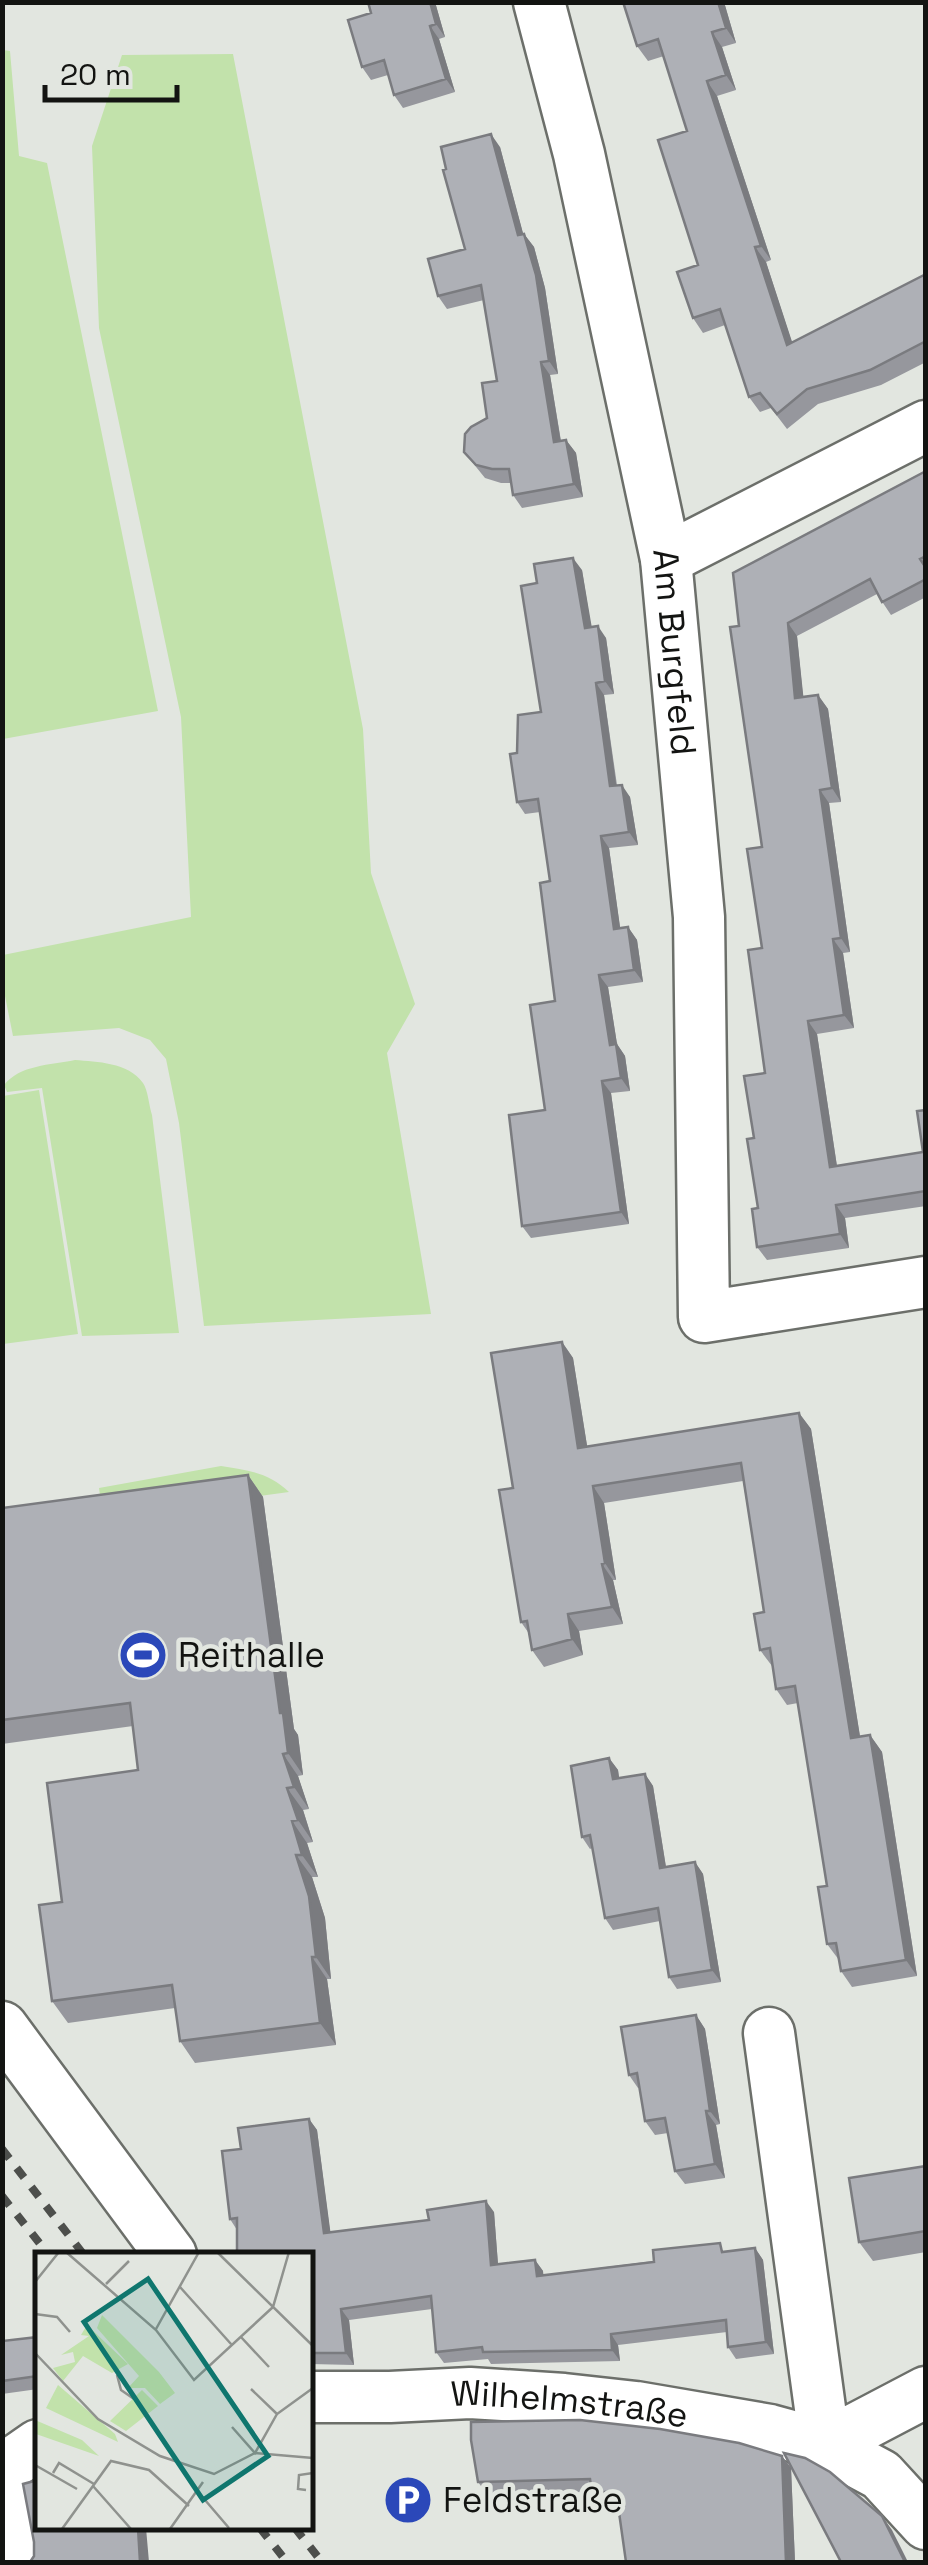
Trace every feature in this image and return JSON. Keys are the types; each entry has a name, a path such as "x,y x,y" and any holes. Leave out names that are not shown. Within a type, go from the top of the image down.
{"street":[{"name":"Am Burgfeld","path":"538,2 579,154 666,559 700,918 704,1317 926,1282"},
{"path":"666,559 926,426"},
{"path":"2,2027 169,2252"},
{"path":"769,2033 825,2445 926,2392"},
{"name":"Wilhelmstraße","path":"312,2396 470,2392 636,2407 770,2430 825,2445 882,2476 926,2524"},
{"path":"2,2470 35,2447"},
{"path":"2,2494 16,2562"}],"green space":[{"path":"3,50 10,51 19,156 47,163 158,711 3,739"},
{"path":"233,54 363,729 371,873 415,1004 387,1053 431,1314 204,1326 179,1123 166,1059 150,1040 119,1028 13,1036 3,986 3,955 191,917 181,717 99,328 92,146 122,55"},
{"path":"75,1060 121,1067 145,1086 179,1333 82,1336 42,1088 7,1092 4,1085 18,1073"},
{"path":"39,1090 78,1334 3,1344 3,1096"},
{"path":"221,1466 266,1476 289,1492 103,1517 99,1488"}],"building":[{"path":"368,2 430,2 436,24 430,26 446,79 394,95 384,60 362,67 348,20 371,13"},
{"path":"623,2 718,2 726,28 712,32 726,75 707,81 761,246 755,247 787,345 926,274 926,341 870,370 807,389 777,414 760,393 749,397 720,309 693,318 677,272 698,265 658,140 687,131 658,39 637,46"},
{"path":"491,134 518,235 524,234 536,275 549,361 541,362 554,442 566,440 574,484 513,495 509,469 476,465 464,452 465,434 487,418 482,383 497,381 481,285 438,296 428,259 465,249 443,170 446,169 441,147"},
{"path":"926,471 926,556 920,559 926,568 926,579 882,602 870,579 788,623 795,698 818,695 832,788 820,790 841,938 833,939 844,1015 808,1021 830,1167 923,1152 917,1111 926,1110 926,1191 836,1205 840,1234 757,1247 752,1209 758,1208 747,1139 754,1138 744,1076 765,1073 748,950 762,948 747,849 762,847 730,627 739,626 733,573"},
{"path":"573,558 585,628 598,626 605,681 596,683 610,786 622,785 629,832 601,836 614,929 628,927 634,970 599,975 610,1045 616,1044 621,1078 602,1081 621,1212 522,1226 509,1115 545,1110 530,1005 555,1001 540,883 550,881 538,799 517,802 510,754 517,753 518,715 541,712 521,586 537,583 534,564"},
{"path":"562,1342 578,1448 799,1413 851,1738 870,1735 906,1960 841,1971 836,1943 827,1944 818,1887 827,1886 795,1686 776,1689 770,1648 760,1650 754,1614 764,1612 741,1463 593,1486 605,1563 602,1564 612,1607 568,1614 572,1639 532,1650 527,1621 521,1622 499,1490 513,1488 491,1353"},
{"path":"248,1475 283,1713 288,1753 283,1754 294,1787 287,1788 298,1820 292,1821 302,1855 296,1855 309,1896 320,2023 180,2041 172,1985 52,2001 39,1905 62,1902 47,1783 138,1770 130,1703 2,1720 2,1508"},
{"path":"609,1758 613,1779 645,1774 660,1868 695,1862 712,1970 669,1977 658,1908 605,1918 590,1835 582,1837 571,1766"},
{"path":"696,2015 715,2164 675,2171 665,2118 645,2121 637,2073 629,2075 621,2027"},
{"path":"309,2119 324,2233 429,2220 427,2210 486,2201 491,2265 535,2260 537,2276 654,2262 653,2250 720,2243 722,2252 755,2248 766,2342 728,2347 726,2320 611,2334 612,2350 483,2352 482,2347 436,2352 431,2296 341,2309 346,2353 312,2353 312,2252 237,2252 237,2218 230,2219 222,2151 241,2149 238,2128"},
{"path":"926,2166 926,2231 859,2242 849,2178"},
{"path":"35,2337 35,2376 2,2381 2,2341"},
{"path":"580,2420 739,2443 782,2456 786,2562 626,2562 616,2491 592,2493 590,2479 478,2482 471,2422"},
{"path":"784,2453 805,2458 830,2472 882,2516 905,2562 841,2562"},
{"path":"35,2481 35,2530 138,2530 140,2562 30,2562 34,2542 23,2484"}],"railway":[{"path":"2,2149 82,2252"},
{"path":"2,2196 47,2252"},
{"path":"262,2530 287,2562"},
{"path":"297,2530 322,2562"}],"place":[{"name":"Reithalle","path":"143,1655"},
{"name":"Feldstraße","path":"408,2500"}]}
